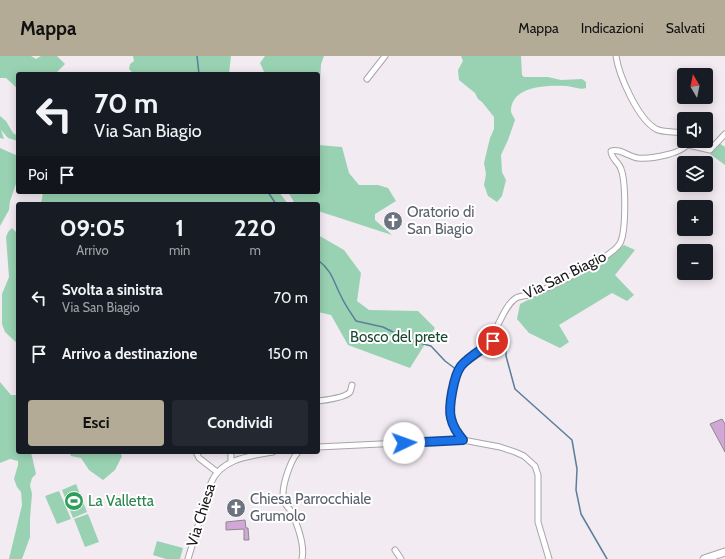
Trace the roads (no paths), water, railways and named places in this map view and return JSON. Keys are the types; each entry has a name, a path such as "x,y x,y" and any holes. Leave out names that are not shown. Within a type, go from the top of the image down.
{"main road":[{"path":"704,559 725,552"}],"street":[{"path":"367,79 385,56"},
{"path":"616,56 622,78 629,94 648,121 658,130 677,132"},
{"path":"713,147 725,134"},
{"name":"Via San Biagio","path":"463,440 454,429 450,416 456,376 462,365 493,341 491,336 510,305 516,298 533,294 600,261 615,250 621,243 624,219 625,181 621,168 611,151 614,150 632,157 646,158 674,152 685,148"},
{"path":"320,401 345,395 350,392 352,385"},
{"path":"320,447 463,440 500,447 524,456 535,466 538,475 538,522 549,559"},
{"name":"Via Chiesa","path":"197,454 199,458 217,472"},
{"path":"231,454 231,462"},
{"name":"Via Chiesa","path":"188,559 211,483 217,472 231,462 265,454"},
{"path":"296,454 284,486 284,502 294,517 301,542 302,559"},
{"path":"396,550 401,559"}],"waterway":[{"path":"197,56 199,72"},
{"path":"269,194 275,202"},
{"path":"320,262 330,273 344,303 356,321 383,327 409,340 431,346 445,361 457,370"},
{"path":"460,370 496,345 506,340 506,356 515,389 572,440 577,469 576,490 581,514 607,559"}],"place":[{"name":"Oratorio di San Biagio","path":"393,221"},
{"name":"La Valletta","path":"74,501"},
{"name":"Chiesa Parrocchiale Grumolo","path":"236,508"}],"park label":[{"name":"Bosco del prete","path":"399,337"}]}
